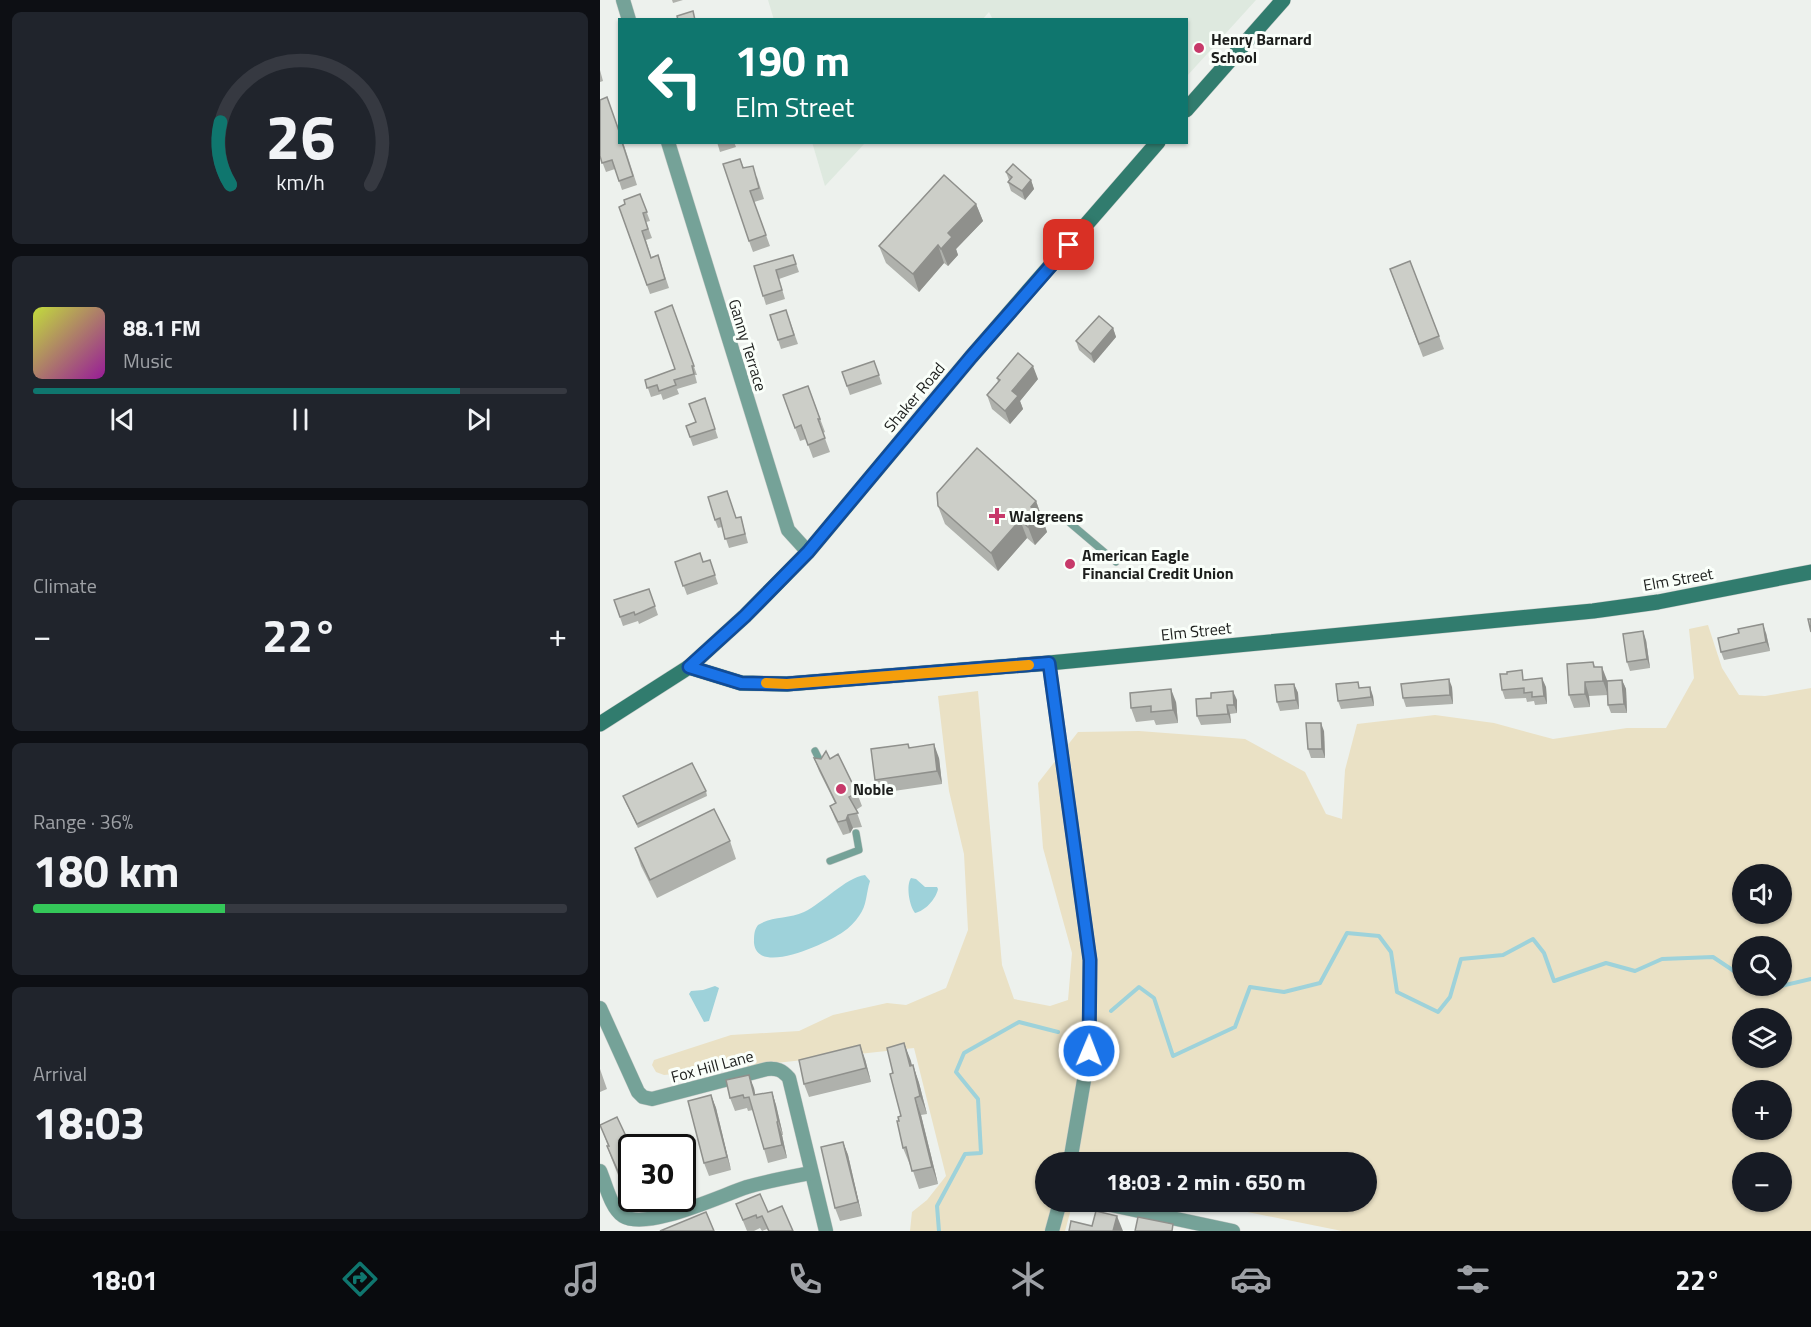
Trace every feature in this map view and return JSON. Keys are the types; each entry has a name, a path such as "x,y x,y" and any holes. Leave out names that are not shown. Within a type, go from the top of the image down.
{"street":[{"path":"623,0 628,18"},
{"path":"1188,108 1283,0"},
{"name":"Ganny Terrace","path":"669,144 788,530 808,552"},
{"name":"Shaker Road","path":"689,667 745,616 808,552 971,357 1156,144"},
{"name":"Elm Street","path":"689,667 741,683 787,684 1049,663 1593,610 1658,602 1811,572"},
{"path":"1049,663 1090,960 1089,1051 1072,1152"},
{"path":"600,724 689,667"},
{"name":"Fox Hill Lane","path":"600,1008 638,1092 643,1097 652,1099 767,1069 783,1072 789,1078 826,1231"},
{"path":"600,1171 617,1210 624,1217 627,1225 667,1216 747,1187 811,1173"},
{"path":"1052,1231 1057,1212"},
{"path":"1144,1212 1233,1231"}],"lane":[{"path":"1070,523 1116,562"},
{"path":"815,751 824,767"},
{"path":"830,861 859,850 856,832"}],"shaded area":[{"name":"Henry Barnard School","path":"768,0 1256,0 1188,75 1188,18 992,18 989,12 984,18 773,18"},
{"path":"813,144 864,144 825,186"},
{"path":"1708,625 1722,668 1739,695 1765,696 1811,688 1811,1231 1342,1231 1248,1212 1377,1212 1377,1152 1035,1152 1035,1212 1070,1212 1065,1231 910,1231 912,1212 927,1200 946,1176 914,1048 664,1075 656,1072 652,1065 654,1060 731,1035 799,1031 833,1015 887,1003 906,1005 946,988 968,930 964,854 949,791 938,696 978,691 1002,965 1014,999 1050,1006 1068,1000 1072,953 1043,848 1038,783 1078,732 1139,731 1245,739 1305,772 1326,814 1342,819 1345,770 1357,724 1435,715 1494,723 1553,739 1627,728 1666,728 1694,678 1689,629"}],"water":[{"path":"865,875 870,881 864,908 845,930 824,943 794,954 767,957 758,953 754,943 758,925 769,920 804,912 850,881"},
{"path":"911,878 916,879 925,887 937,887 938,889 930,904 915,913 909,895"},
{"path":"715,986 719,988 709,1021 704,1022 689,994 691,991"}],"building":[{"path":"693,11 695,18 678,18 677,16"},
{"path":"607,97 618,128 618,144 623,144 633,176 619,181 612,160 602,163 600,156 600,100"},
{"path":"740,159 743,168 753,166 759,188 750,191 766,235 749,241 723,164"},
{"path":"1013,164 1031,180 1022,191 1008,182 1012,177 1006,172"},
{"path":"944,175 976,204 948,233 952,237 941,249 938,245 913,274 879,246"},
{"path":"640,194 647,212 643,213 648,229 642,231 651,258 658,255 665,279 647,285 619,207 625,204 624,200"},
{"path":"793,255 796,264 776,270 782,290 763,296 754,266"},
{"path":"1410,261 1439,336 1419,344 1390,269"},
{"path":"672,305 694,366 692,366 694,374 674,380 676,385 659,391 657,385 647,388 645,380 675,369 655,312"},
{"path":"786,310 794,335 778,340 770,315"},
{"path":"1099,316 1113,328 1091,354 1076,341"},
{"path":"1018,353 1033,366 1012,391 1018,396 1005,411 987,395 1000,380 997,378"},
{"path":"874,361 879,375 847,386 842,372"},
{"path":"808,386 825,438 808,445 801,425 795,428 783,395"},
{"path":"705,398 715,429 690,437 686,426 696,422 689,404"},
{"path":"977,448 1036,501 1031,507 1040,514 1028,527 1020,520 991,553 938,506 937,493"},
{"path":"727,491 736,518 741,517 745,534 725,539 720,518 715,520 708,497"},
{"path":"700,553 703,562 710,560 715,575 683,586 675,562"},
{"path":"649,589 655,606 635,615 634,612 620,617 614,600"},
{"path":"1763,624 1766,642 1721,652 1718,638 1739,633 1738,629"},
{"path":"1643,631 1647,659 1627,662 1623,634"},
{"path":"1593,662 1594,667 1602,667 1603,681 1585,682 1585,694 1569,695 1567,664"},
{"path":"1522,670 1523,680 1542,678 1544,696 1532,697 1532,692 1524,693 1524,688 1502,690 1500,674"},
{"path":"1449,679 1450,695 1403,698 1401,684"},
{"path":"1622,680 1624,704 1608,705 1607,681"},
{"path":"1358,682 1359,688 1370,687 1371,697 1338,701 1336,684"},
{"path":"1294,684 1296,700 1277,702 1275,685"},
{"path":"1171,689 1173,710 1151,712 1151,706 1131,708 1130,693"},
{"path":"1233,691 1234,705 1227,705 1228,714 1197,716 1196,699 1211,698 1211,693"},
{"path":"1306,723 1321,723 1322,749 1308,749"},
{"path":"908,744 909,748 934,744 937,771 875,780 871,749"},
{"name":"Noble","path":"826,751 830,759 838,754 857,793 849,797 858,813 848,815 846,820 838,822 830,806 836,803 814,758 821,759"},
{"path":"692,763 706,791 637,824 623,796"},
{"path":"714,809 730,841 650,880 635,848"},
{"path":"904,1043 910,1066 913,1065 920,1096 915,1098 932,1167 912,1171 906,1147 903,1148 897,1121 901,1116 890,1074 893,1073 887,1048"},
{"path":"860,1045 866,1068 804,1084 799,1060"},
{"path":"749,1075 754,1095 772,1092 782,1145 764,1149 749,1097 744,1098 743,1095 730,1098 726,1080"},
{"path":"711,1095 727,1157 704,1163 688,1101"},
{"path":"617,1117 625,1134 618,1134 618,1171 607,1146 609,1146 600,1125"},
{"path":"843,1142 858,1202 835,1208 821,1147"},
{"path":"760,1194 768,1212 782,1206 793,1231 769,1231 762,1216 757,1218 756,1215 743,1220 736,1204"},
{"path":"706,1212 714,1231 660,1231"},
{"path":"1096,1212 1117,1216 1113,1231 1069,1231 1071,1221 1092,1226"},
{"path":"1138,1217 1173,1224 1172,1231 1135,1231"}],"waterway":[{"path":"1111,1011 1139,987 1154,998 1173,1056 1235,1027 1250,987 1284,992 1320,983 1347,933 1379,936 1391,952 1397,992 1438,1012 1450,997 1461,959 1503,955 1533,939 1544,953 1554,981 1606,963 1635,971 1662,959 1713,957 1732,970"},
{"path":"1792,983 1811,979"},
{"path":"939,1231 937,1206 965,1154 981,1153 978,1099 956,1072 964,1053 1019,1022 1058,1032"}],"slow traffic":[{"path":"766,683 787,684 1029,665"}],"place":[{"name":"Henry Barnard School","path":"1199,48"},
{"name":"Walgreens","path":"997,516"},
{"name":"American Eagle Financial Credit Union","path":"1070,564"},
{"name":"Noble","path":"841,789"}],"route":[{"path":"1069,245 971,357 808,552 745,616 689,667 741,683 787,684 1049,663 1090,960 1089,1051"}]}
